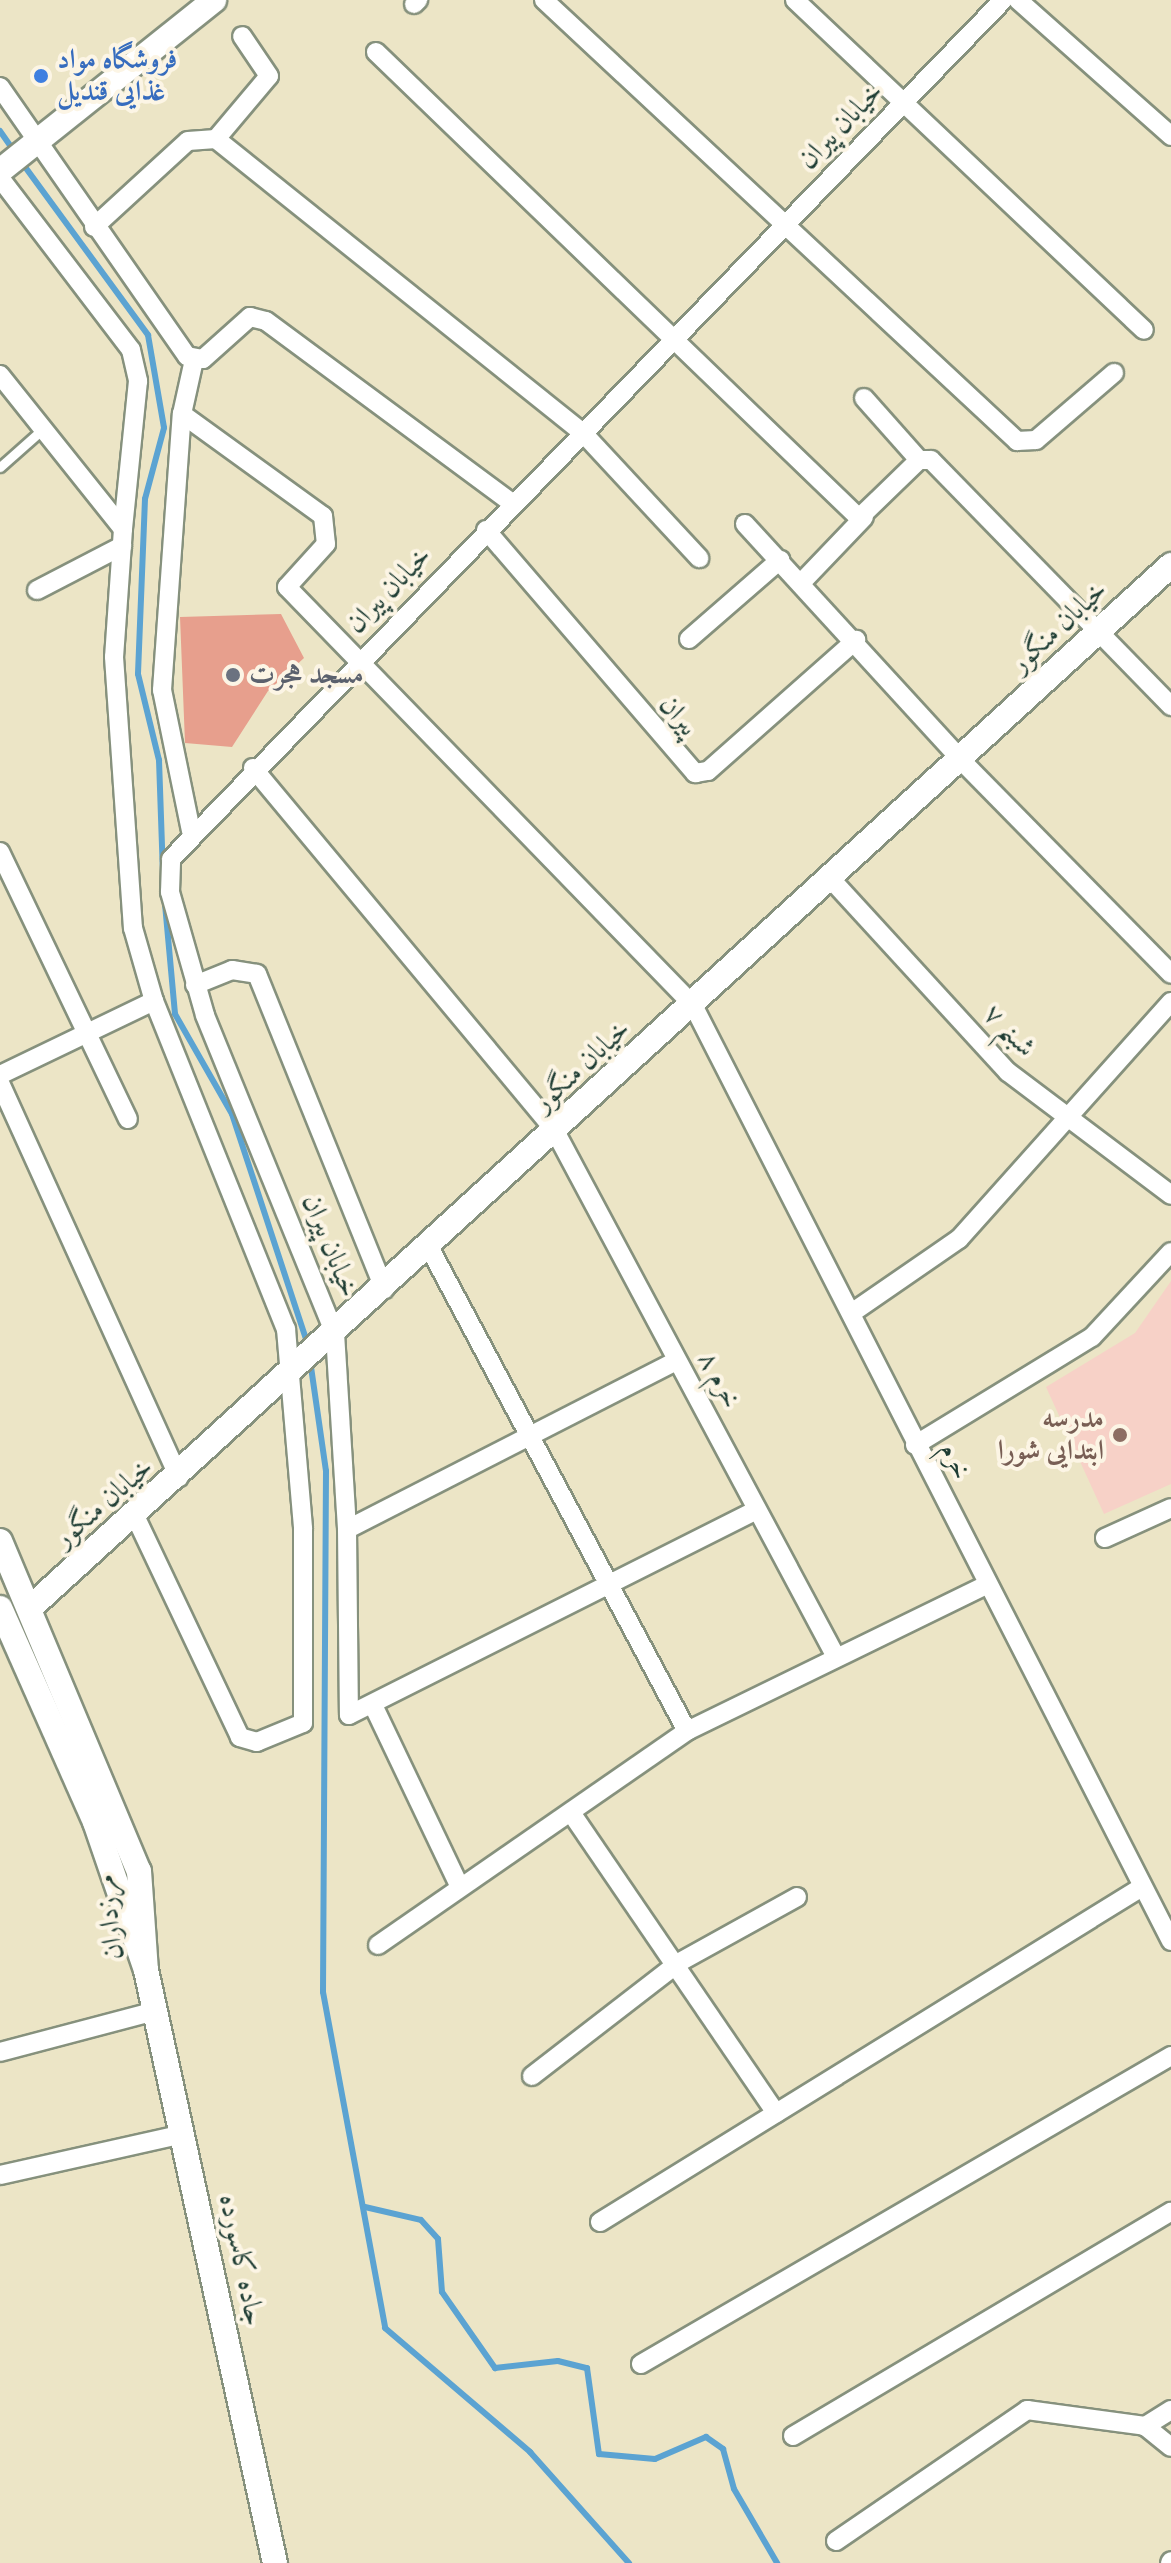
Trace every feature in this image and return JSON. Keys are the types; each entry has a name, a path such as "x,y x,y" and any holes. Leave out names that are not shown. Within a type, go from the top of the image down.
{"street":[{"path":"0,171 214,0"},
{"path":"544,0 781,228 1017,441 1036,440 1114,373"},
{"path":"795,0 1144,330"},
{"name":"خیابان پیران","path":"373,1705 349,1715 347,1529 335,1334 195,985 169,873 191,831 1003,0"},
{"path":"1018,0 1171,136"},
{"path":"216,139 269,76 242,36"},
{"path":"376,52 671,340 864,517"},
{"path":"0,87 35,145 194,360"},
{"path":"94,227 188,141 216,139 583,433 699,558"},
{"path":"0,178 131,350 138,381 114,657 130,900 154,1001 273,1284 290,1376 303,1529 303,1723 257,1742 240,1737 135,1516"},
{"path":"191,831 162,690 182,414 194,360 241,321 266,321 512,503"},
{"path":"0,375 44,428 122,538"},
{"path":"864,398 919,460"},
{"name":"خرم","path":"182,414 323,516 326,544 287,587 693,1005 853,1312 915,1445 1171,1941"},
{"path":"801,583 919,460 931,460 1095,635 1171,706"},
{"path":"745,524 856,640 960,759 1171,974"},
{"name":"پیران","path":"486,530 695,773 708,771 856,640"},
{"path":"37,590 122,538"},
{"path":"689,639 780,560"},
{"name":"خیابان منگور","path":"30,1608 290,1376 1171,565"},
{"name":"خرم ۸","path":"253,768 555,1131 835,1655"},
{"path":"2,863 92,1032 128,1119"},
{"name":"شبنم ۷","path":"830,878 1008,1072 1063,1119 1171,1195"},
{"path":"195,985 232,970 257,974 384,1289"},
{"path":"0,1075 154,1001"},
{"path":"853,1312 959,1239 1063,1119 1171,1002"},
{"path":"0,1083 179,1477"},
{"path":"429,1247 604,1587 687,1731"},
{"path":"915,1445 1092,1337 1171,1252"},
{"path":"347,1529 676,1361"},
{"path":"1105,1538 1171,1508"},
{"path":"459,1885 373,1705 756,1510"},
{"name":"مرزداران","path":"0,1541 139,1871 146,1970"},
{"path":"378,1945 459,1885 572,1814 687,1731 835,1655 986,1585"},
{"name":"مرزداران","path":"0,1608 95,1822 146,1970"},
{"path":"0,1646 23,1659"},
{"path":"572,1814 678,1963 776,2113"},
{"path":"600,2222 1142,1887"},
{"path":"532,2076 678,1963 797,1897"},
{"name":"جاده کاسورده","path":"146,1970 275,2563"},
{"path":"0,2052 155,2011"},
{"path":"641,2364 1171,2056"},
{"path":"0,2175 183,2134"},
{"path":"793,2436 1171,2212"},
{"path":"836,2541 1027,2410 1145,2426 1171,2447"},
{"path":"1145,2426 1171,2410"}],"lane":[{"path":"0,467 44,428"}],"shaded area":[{"name":"مدرسه ابتدایی شورا","path":"1171,1281 1171,1484 1104,1514 1046,1387 1135,1333"}],"building":[{"name":"مسجد هجرت","path":"281,614 304,658 268,691 232,747 185,743 180,617"}],"waterway":[{"path":"0,131 14,151"},
{"path":"20,160 148,335 164,428 145,499 138,674 159,760 163,873"},
{"path":"165,904 175,1014 232,1114 308,1345"},
{"path":"310,1360 326,1471 323,1992 385,2328 530,2452 629,2563"},
{"path":"365,2207 421,2220 438,2239 442,2292 495,2368 558,2361 587,2368 599,2454 655,2459 706,2437 723,2449 734,2489 777,2563"}],"place":[{"name":"فروشگاه مواد غذایی قندیل","path":"41,76"},
{"name":"مسجد هجرت","path":"233,675"},
{"name":"مدرسه ابتدایی شورا","path":"1120,1435"}]}
